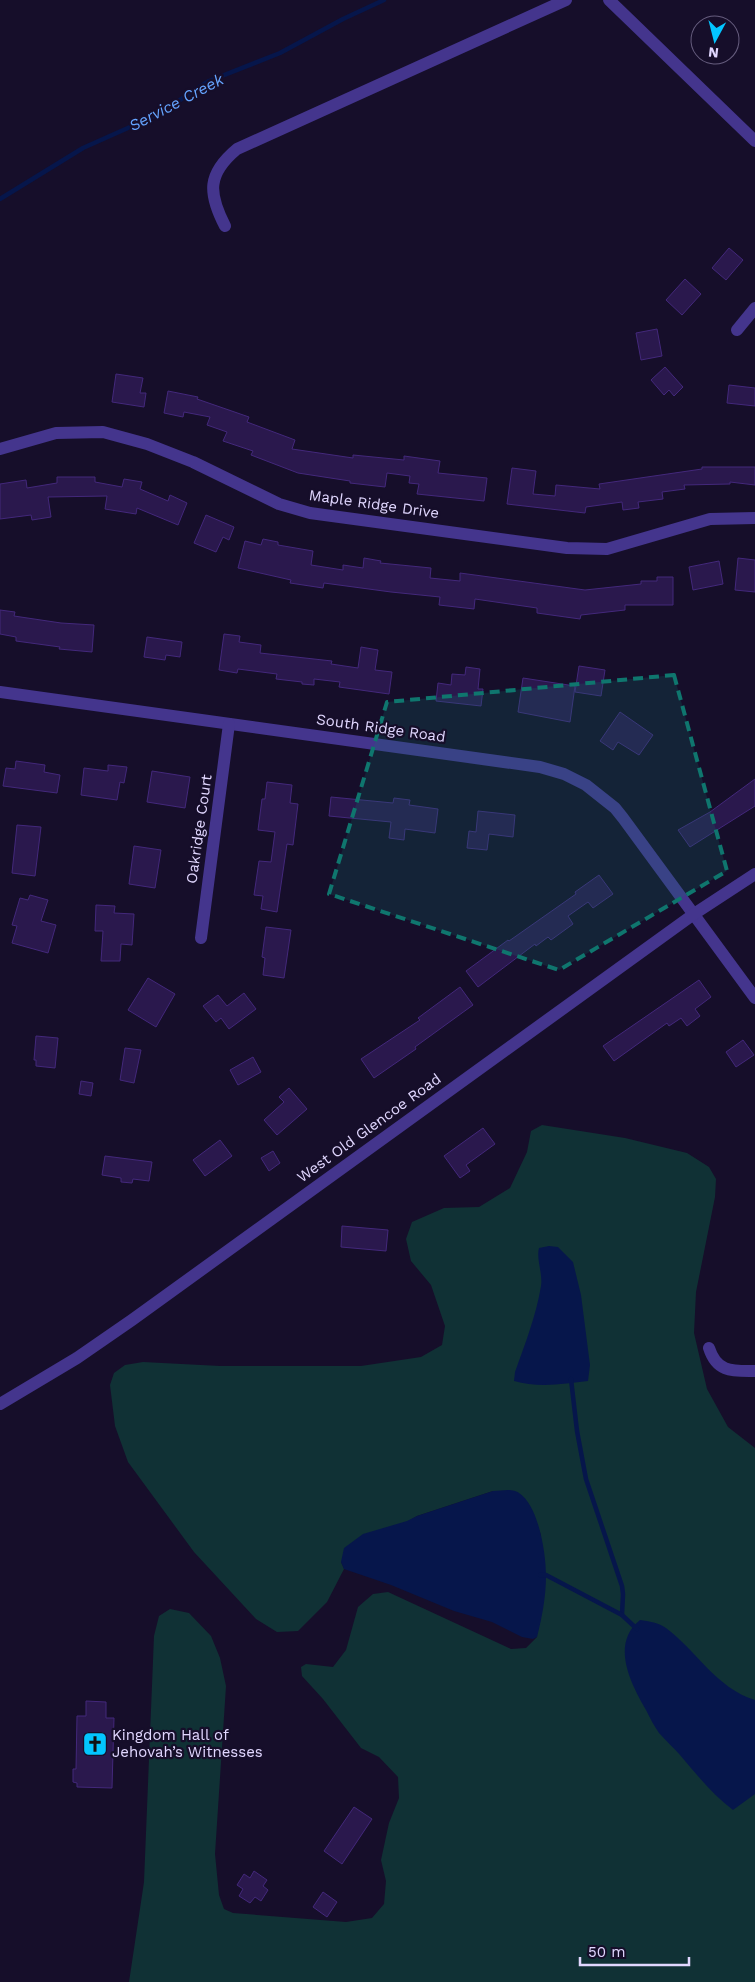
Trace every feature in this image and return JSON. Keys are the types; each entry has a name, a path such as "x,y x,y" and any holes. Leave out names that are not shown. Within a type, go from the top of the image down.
{"street":[{"path":"225,226 216,208 213,195 214,177 222,161 237,149 566,0"},
{"path":"608,0 755,141"},
{"path":"736,330 755,308"},
{"name":"Maple Ridge Drive","path":"0,449 56,433 102,432 147,444 193,462 279,504 310,513 567,548 607,549 710,519 755,518"},
{"name":"South Ridge Road","path":"0,692 540,767 564,774 586,785 615,808 755,998"},
{"name":"Oakridge Court","path":"201,938 229,724"},
{"name":"West Old Glencoe Road","path":"0,1404 74,1360 145,1311 694,914 755,874"},
{"path":"710,1348 714,1360 727,1370 755,1371"}],"highlighted area":[{"path":"674,675 727,871 559,970 329,894 387,702"}],"green space":[{"path":"542,1125 625,1138 687,1153 709,1167 716,1179 715,1197 696,1292 694,1333 707,1389 728,1427 755,1448 755,1982 129,1982 144,1882 154,1636 159,1616 170,1609 189,1613 211,1636 220,1658 226,1686 215,1854 219,1895 224,1909 233,1913 346,1922 372,1918 384,1904 386,1881 381,1860 389,1823 399,1798 398,1777 379,1757 361,1748 323,1699 302,1676 301,1667 306,1664 333,1667 346,1650 358,1607 373,1594 388,1592 511,1649 526,1648 537,1637 541,1535 528,1503 493,1491 417,1516 341,1562 344,1569 327,1602 298,1631 277,1632 256,1619 194,1552 128,1462 115,1426 110,1385 114,1373 125,1365 143,1362 220,1366 361,1366 421,1357 442,1345 445,1326 431,1285 411,1261 406,1239 412,1222 444,1208 479,1207 510,1188 527,1152 531,1131"}],"shaded area":[{"path":"558,1247 573,1262 581,1295 590,1365 588,1381 541,1385 514,1381 515,1372 539,1297 541,1277 538,1257 539,1248"},
{"path":"508,1490 517,1492 526,1499 532,1508 543,1543 546,1567 545,1591 537,1637 533,1639 522,1637 492,1622 454,1611 391,1585 344,1569 341,1562 344,1548 363,1534 493,1491"},
{"path":"640,1620 654,1622 666,1628 729,1687 755,1700 755,1794 733,1810 711,1791 659,1733 635,1688 626,1664 625,1652 626,1641 631,1630"}],"building":[{"path":"729,248 743,260 726,280 712,268"},
{"path":"685,279 701,294 682,315 666,300"},
{"path":"657,329 662,356 641,360 636,333"},
{"path":"665,367 683,387 674,396 669,390 664,395 651,380"},
{"path":"116,374 143,378 140,393 146,393 144,407 112,402"},
{"path":"729,385 755,388 755,406 727,403"},
{"path":"168,391 198,397 197,399 249,417 247,422 295,440 292,449 353,458 353,455 404,460 404,456 440,461 438,473 487,478 484,501 417,494 419,484 409,483 410,476 387,473 385,487 350,483 350,481 298,473 251,455 253,451 223,441 227,432 207,425 210,417 184,412 183,417 164,413"},
{"path":"702,467 755,467 755,485 730,482 730,484 684,485 685,489 662,492 663,499 638,502 639,508 623,510 622,502 586,507 585,513 507,504 512,468 536,471 533,494 555,496 556,485 600,489 599,484 702,469"},
{"path":"57,477 95,477 95,482 122,487 124,479 142,482 140,489 168,501 170,495 187,503 178,525 137,508 136,514 105,509 107,496 48,497 51,517 32,520 31,515 0,519 0,484 26,480 27,488 57,483"},
{"path":"206,515 234,527 229,540 223,537 216,552 194,543"},
{"path":"263,539 278,542 278,545 313,551 311,565 343,570 343,565 363,568 364,558 381,561 380,563 431,568 430,578 460,581 460,573 585,590 641,584 641,581 657,581 657,577 673,577 673,605 625,605 625,610 581,615 580,619 537,613 537,608 475,599 474,609 439,605 440,597 324,583 323,588 290,583 291,580 238,568 245,541 261,545"},
{"path":"738,558 755,560 755,592 735,590"},
{"path":"719,561 723,584 693,590 689,567"},
{"path":"0,610 15,612 14,616 61,623 94,625 92,652 59,649 60,647 16,641 16,637 0,634"},
{"path":"224,634 240,636 239,642 261,645 260,653 332,661 331,664 358,668 361,647 378,650 375,670 392,672 389,694 339,687 340,682 314,679 314,685 302,684 302,682 276,679 277,674 238,669 237,673 219,670"},
{"path":"147,637 182,642 180,657 166,655 165,660 144,657"},
{"path":"579,666 605,670 601,696 575,692"},
{"path":"466,667 480,669 478,689 483,689 481,706 436,701 438,683 451,685 452,674 465,675"},
{"path":"523,678 575,686 570,722 518,712"},
{"path":"620,712 653,735 639,755 618,742 613,750 600,741"},
{"path":"16,761 45,765 44,772 60,775 57,793 3,786 6,768 15,769"},
{"path":"108,765 127,767 124,783 120,782 117,800 81,795 84,768 108,771"},
{"path":"152,771 190,777 185,808 147,802"},
{"path":"755,779 755,806 690,847 678,830 710,812"},
{"path":"267,782 292,785 290,803 298,804 293,845 287,844 277,912 261,909 263,896 254,895 259,861 271,862 275,832 258,830 262,799 265,799"},
{"path":"331,797 393,803 394,798 410,800 409,805 438,809 435,833 405,829 404,840 389,838 391,822 329,816"},
{"path":"478,811 515,815 513,837 489,834 487,850 467,848 469,831 476,832"},
{"path":"17,825 41,827 35,876 12,873"},
{"path":"134,846 161,850 155,888 129,884"},
{"path":"599,875 613,894 593,908 588,902 568,916 573,924 551,940 548,937 536,946 535,944 478,987 466,971 576,894 575,892"},
{"path":"30,895 48,900 41,921 56,925 48,953 12,943 17,926 12,925 20,898 28,900"},
{"path":"96,905 115,906 114,913 134,914 132,945 121,944 120,961 101,961 103,931 95,931"},
{"path":"266,927 291,930 284,978 263,975 265,958 262,957"},
{"path":"148,978 175,994 156,1027 128,1010"},
{"path":"699,980 711,997 695,1009 700,1016 687,1026 681,1018 669,1026 667,1023 614,1061 603,1046"},
{"path":"460,987 473,1005 415,1047 416,1049 374,1078 361,1059 420,1020 418,1018"},
{"path":"244,993 256,1009 229,1029 221,1018 216,1022 203,1006 218,995 227,1006"},
{"path":"36,1036 58,1038 55,1068 36,1066 36,1060 34,1060"},
{"path":"743,1040 754,1055 736,1067 726,1052"},
{"path":"125,1048 141,1050 134,1083 120,1080"},
{"path":"253,1057 261,1072 238,1085 230,1070"},
{"path":"81,1081 93,1083 91,1096 79,1094"},
{"path":"289,1088 307,1109 277,1135 264,1120 284,1102 279,1097"},
{"path":"483,1128 495,1144 466,1165 470,1171 460,1178 444,1156"},
{"path":"220,1140 232,1156 205,1176 193,1160"},
{"path":"273,1151 280,1163 269,1171 261,1158"},
{"path":"105,1156 152,1162 149,1181 133,1179 132,1183 121,1182 121,1178 102,1175"},
{"path":"342,1226 388,1230 386,1251 341,1247"},
{"name":"Kingdom Hall of Jehovah’s Witnesses","path":"86,1701 106,1702 106,1718 114,1718 112,1788 77,1787 77,1783 73,1782 73,1769 76,1769 77,1716 86,1716"},
{"path":"354,1807 372,1819 342,1864 324,1851"},
{"path":"254,1871 267,1880 263,1886 268,1890 261,1901 255,1897 250,1903 239,1896 243,1889 237,1885 244,1874 250,1878"},
{"path":"323,1892 337,1902 327,1917 313,1907"}],"waterway":[{"name":"Service Creek","path":"0,199 83,148 157,115 209,81 280,53 343,19 384,0"},
{"path":"571,1379 577,1431 586,1479 622,1586 622,1615"},
{"path":"540,1575 546,1575 622,1615 637,1629"}],"place":[{"name":"Kingdom Hall of Jehovah’s Witnesses","path":"95,1744"}]}
